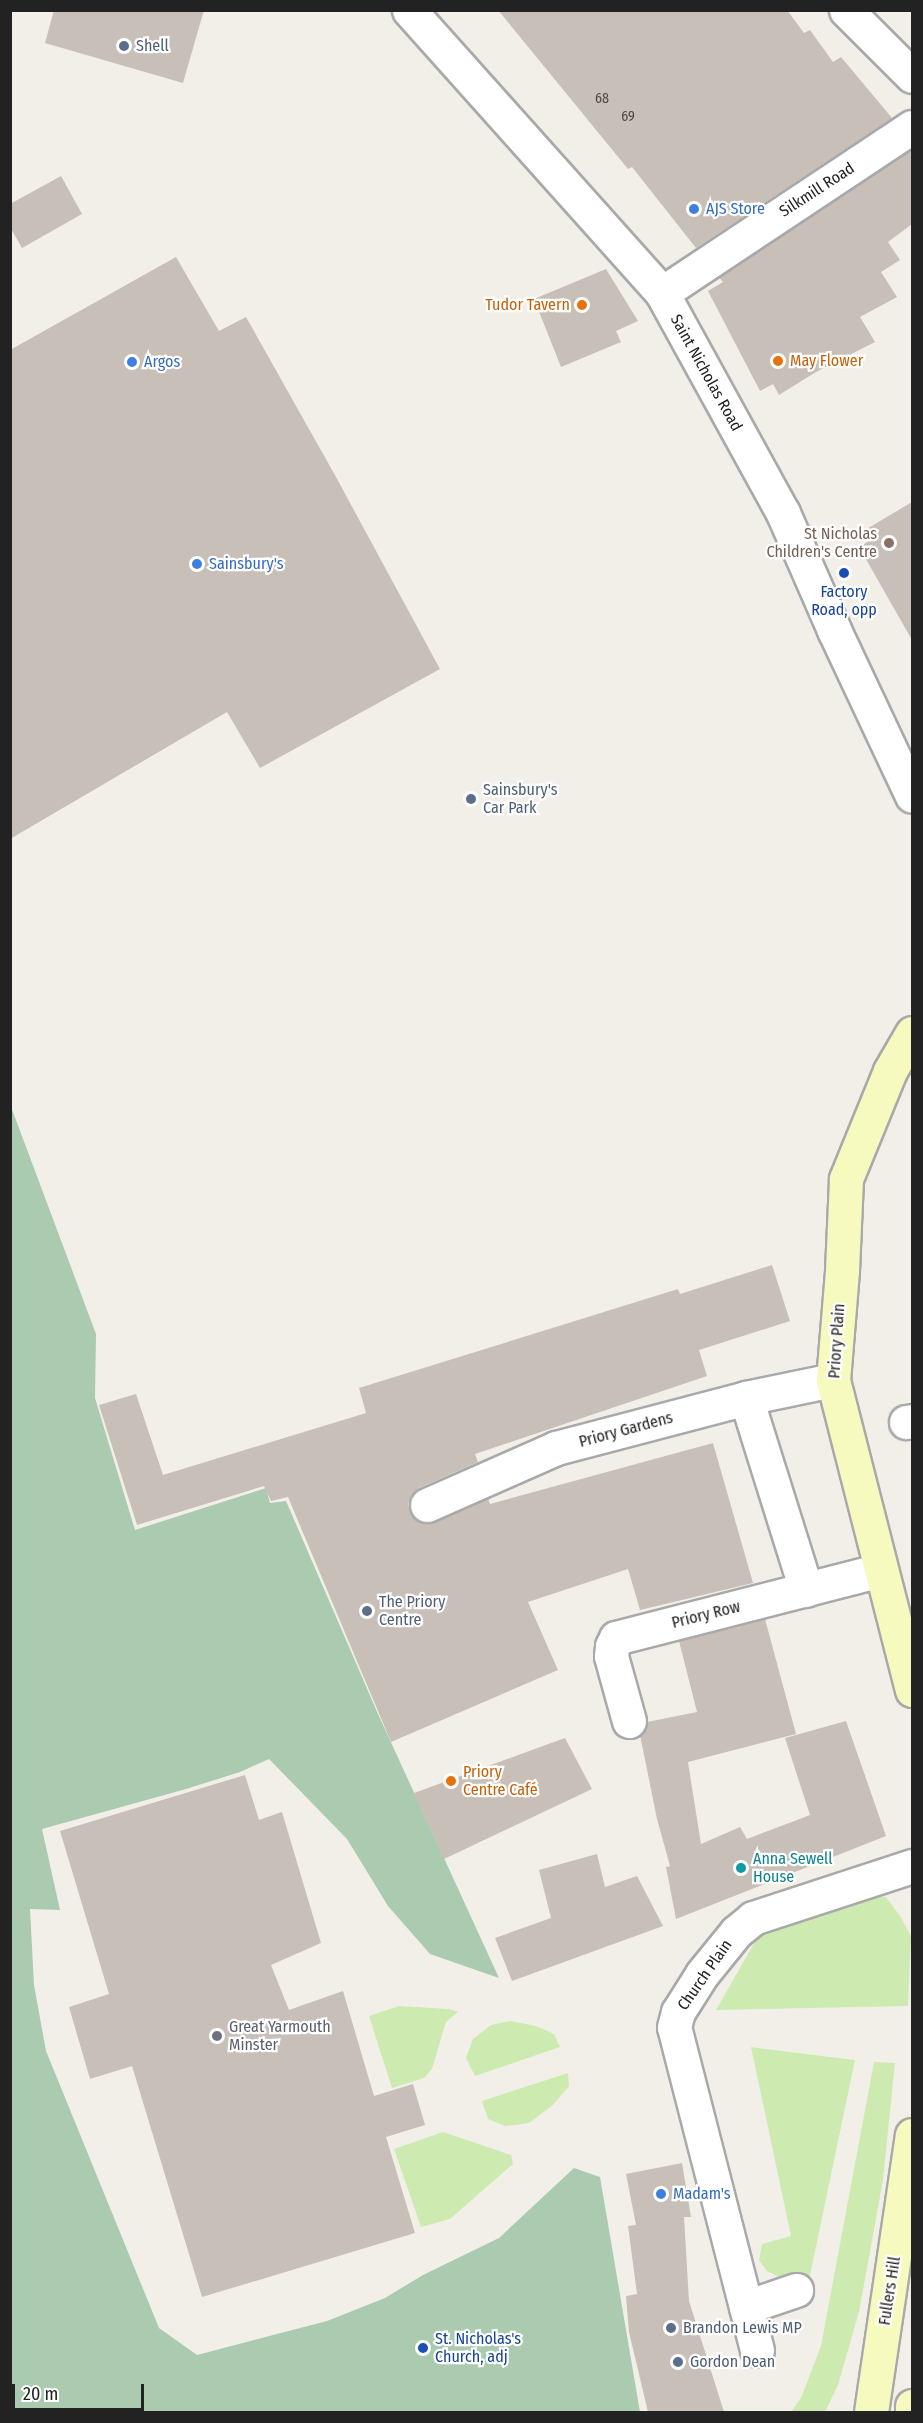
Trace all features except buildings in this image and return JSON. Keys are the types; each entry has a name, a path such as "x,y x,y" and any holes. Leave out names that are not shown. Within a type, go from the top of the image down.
{"main road":[{"name":"Priory Plain","path":"912,1033 890,1071 846,1179 842,1271 833,1380 912,1690"},
{"name":"Fullers Hill","path":"871,2412 912,2135"},
{"path":"912,2406 912,2412"}],"street":[{"name":"Saint Nicholas Road","path":"408,10 662,292 783,513 834,630 912,796"},
{"path":"846,10 912,76"},
{"name":"Silkmill Road","path":"662,292 912,128"},
{"name":"Priory Gardens","path":"427,1505 556,1448 746,1398 833,1380"},
{"path":"746,1398 806,1590"},
{"name":"Priory Row","path":"629,1721 611,1656 616,1638 880,1570"},
{"name":"Church Plain","path":"757,2350 674,2028 678,2012 702,1974 736,1932 753,1918 912,1866"},
{"path":"746,2307 796,2290"}],"green space":[{"path":"10,1104 96,1334 95,1398 135,1530 266,1488 270,1503 286,1501 378,1714 499,1978 430,1954 388,1906 347,1839 269,1759 240,1772 186,1789 42,1829 60,1910 30,1909 34,1985 46,2051 159,2328 197,2355 327,2321 385,2298 423,2275 499,2238 574,2168 600,2177 640,2412 11,2412"},
{"path":"870,1895 886,1897 911,1936 908,2006 716,2010 761,1931"},
{"path":"399,2006 449,2009 458,2012 446,2022 432,2069 424,2078 392,2088 369,2016"},
{"path":"510,2021 536,2026 554,2034 560,2047 475,2076 466,2058 473,2039 491,2025"},
{"path":"751,2047 855,2060 804,2304 794,2272 781,2278 767,2271 759,2260 762,2244 791,2236"},
{"path":"874,2062 895,2063 883,2180 859,2312 838,2385 825,2412 791,2412 801,2398 821,2346"},
{"path":"568,2073 569,2086 553,2105 529,2123 505,2126 488,2119 482,2101"},
{"path":"443,2132 511,2155 513,2164 450,2219 421,2227 394,2149"}],"place":[{"name":"Shell","path":"124,46"},
{"name":"AJS Store","path":"694,209"},
{"name":"Tudor Tavern","path":"582,305"},
{"name":"May Flower","path":"778,361"},
{"name":"Argos","path":"132,362"},
{"name":"St Nicholas Children's Centre","path":"889,543"},
{"name":"Sainsbury's","path":"197,564"},
{"name":"Factory Road, opp","path":"844,573"},
{"name":"Sainsbury's Car Park","path":"471,799"},
{"name":"The Priory Centre","path":"367,1611"},
{"name":"Priory Centre Café","path":"451,1781"},
{"name":"Anna Sewell House","path":"741,1868"},
{"name":"Great Yarmouth Minster","path":"217,2036"},
{"name":"Madam's","path":"661,2194"},
{"name":"Brandon Lewis MP","path":"671,2328"},
{"name":"St. Nicholas's Church, adj","path":"423,2348"},
{"name":"Gordon Dean","path":"678,2362"}]}
